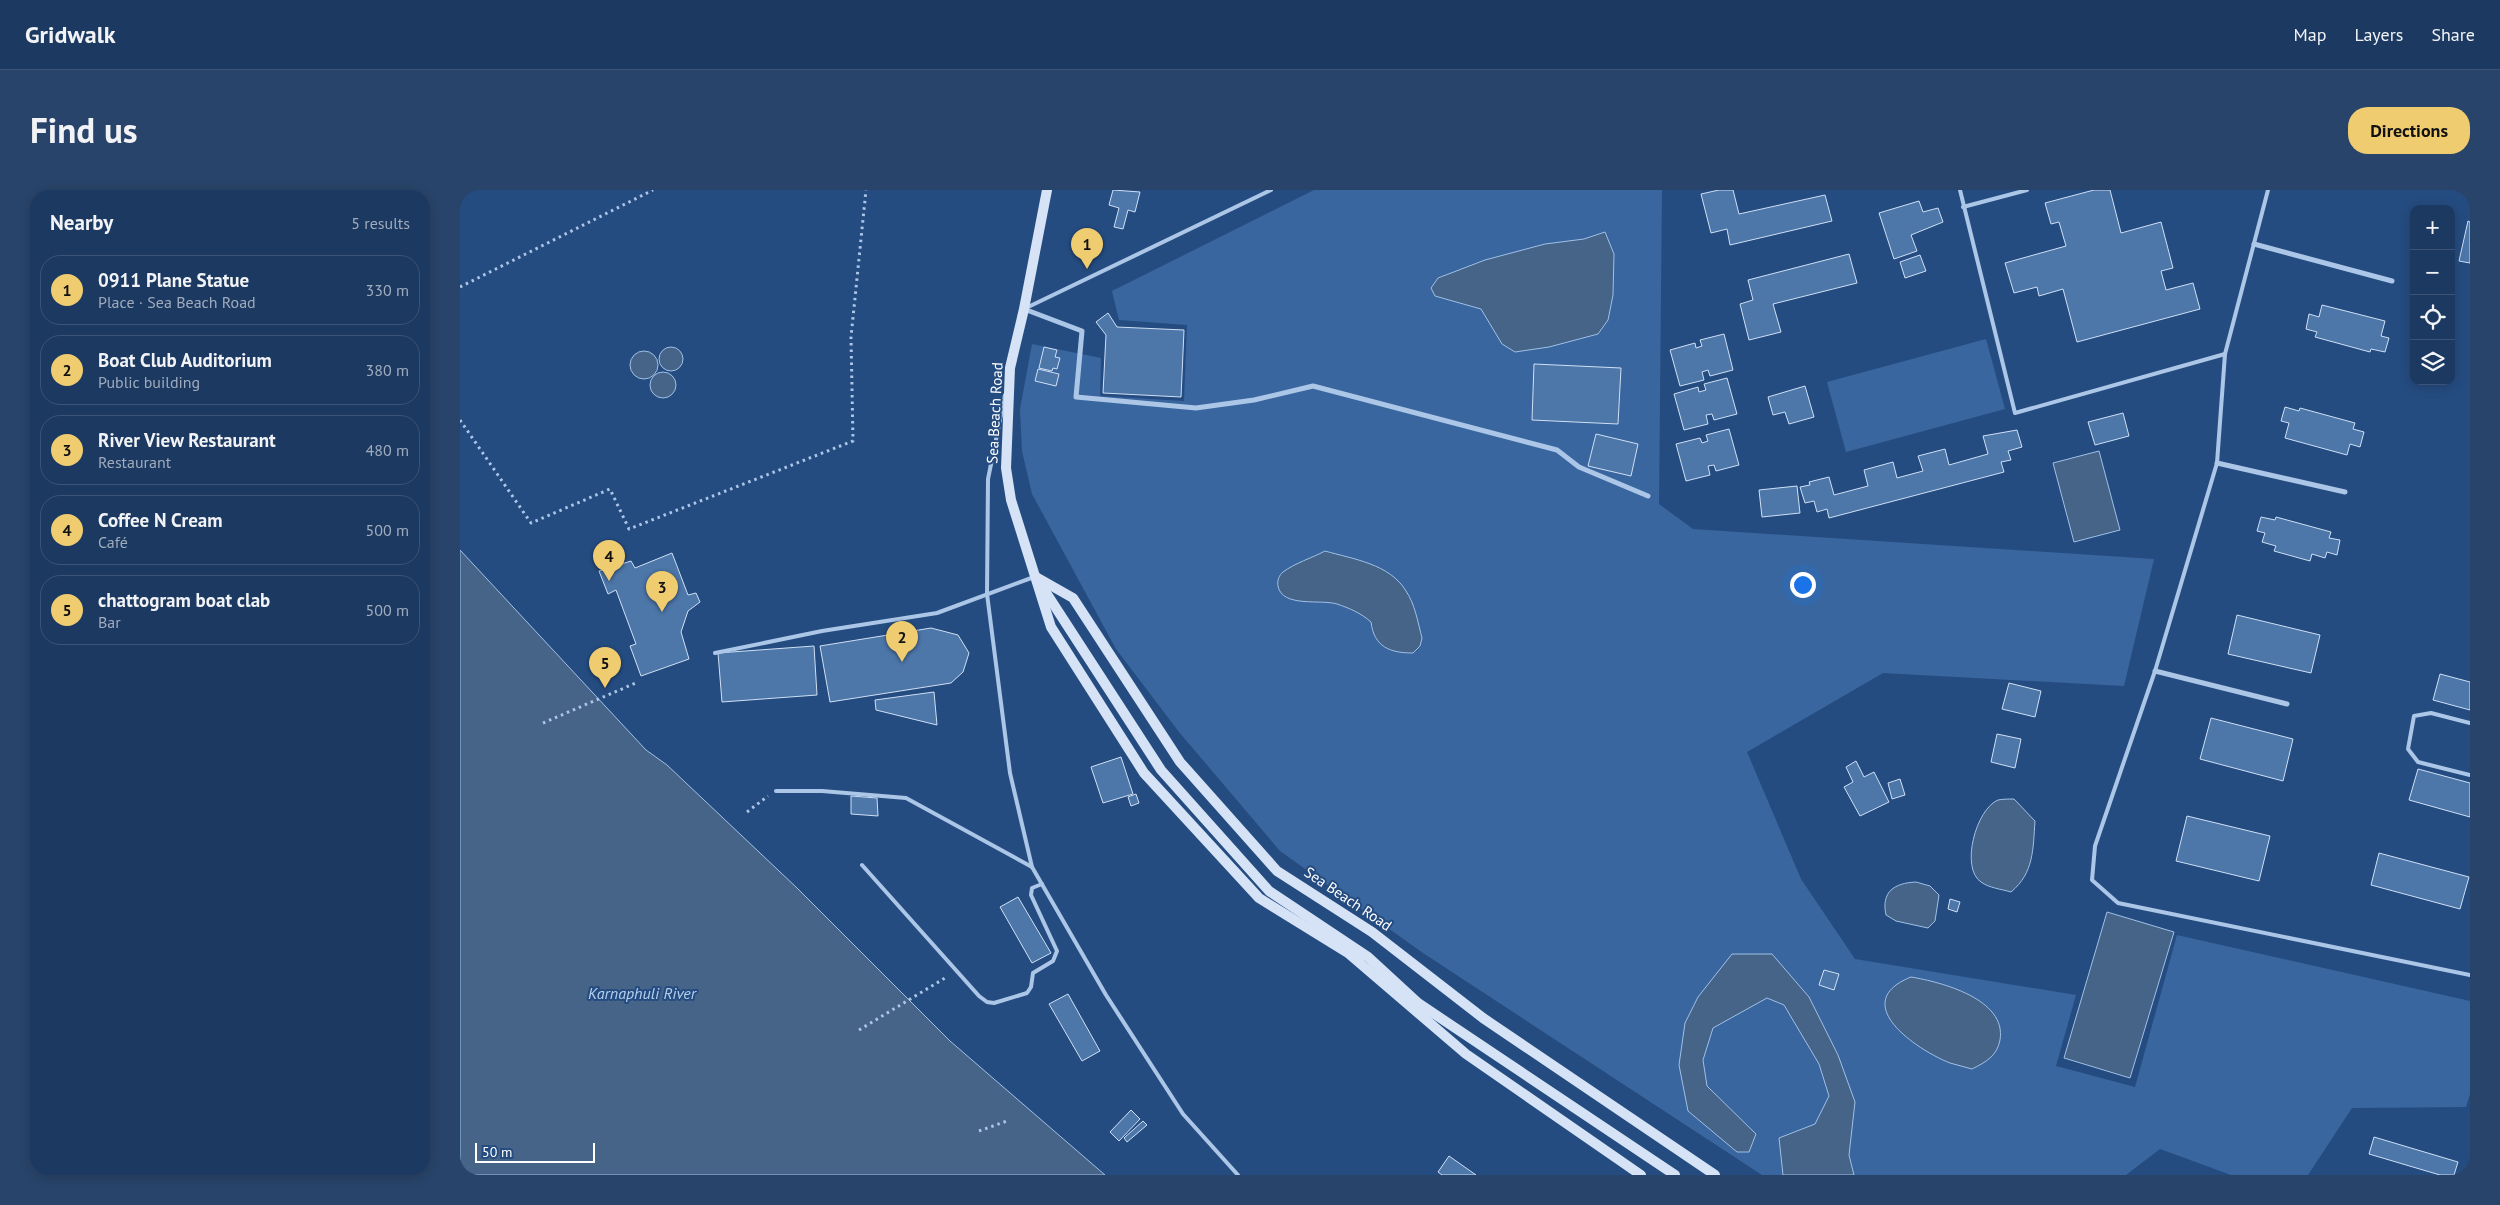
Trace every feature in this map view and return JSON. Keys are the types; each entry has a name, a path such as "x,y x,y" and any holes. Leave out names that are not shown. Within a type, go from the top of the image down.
{"main road":[{"name":"Sea Beach Road","path":"1047,190 1024,309 1010,368 1006,468 1011,500 1051,627 1144,773 1259,898 1348,953 1466,1054 1642,1175"},
{"name":"Sea Beach Road","path":"1036,576 1073,598 1180,762 1276,870 1372,932 1483,1018 1715,1175"},
{"path":"1036,576 1161,770 1269,891 1368,957 1418,1004 1675,1175"}],"street":[{"path":"2254,244 2392,281"},
{"path":"1024,309 1082,330 1076,397 1196,408 1254,400 1313,386 1557,450 1578,467 1648,496"},
{"path":"2218,463 2345,492"},
{"path":"2155,671 2287,704"}],"lane":[{"path":"1024,309 1271,190"},
{"path":"1960,190 2015,413 2225,354"},
{"path":"1963,207 2027,190"},
{"path":"2268,190 2225,354 2218,463 2155,671 2095,846 2092,880 2118,903 2470,975"},
{"path":"1010,368 988,479 987,594 1010,773 1032,867 1106,995 1183,1114 1238,1175"},
{"path":"715,653 822,632 937,613 1036,576"},
{"path":"2470,723 2431,713 2414,716 2408,749 2418,762 2470,775"},
{"path":"776,791 822,791 906,798 1032,867"},
{"path":"862,865 986,1002 994,1003 1027,993 1031,987 1033,973 1053,961 1057,951 1031,895 1032,888 1042,884"}],"path":[{"path":"460,287 653,190"},
{"path":"460,420 530,523 610,489 629,529 853,440 850,337 866,190"},
{"path":"543,723 638,682"},
{"path":"747,812 776,791"},
{"path":"859,1030 945,978"},
{"path":"979,1131 1007,1121"}],"shaded area":[{"path":"1314,190 1662,190 1659,504 1693,529 2154,559 2124,686 1883,673 1747,752 1801,879 1855,959 2076,995 2056,1066 2135,1087 2177,935 2470,1001 2470,1094 2466,1107 2352,1108 2308,1175 2231,1175 2160,1149 2126,1175 1762,1175 1423,953 1280,851 1179,732 1116,649 1032,494 1022,451 1020,409 1032,344 1101,358 1100,396 1184,401 1187,325 1119,320 1112,291"},
{"path":"1986,339 2005,409 1846,452 1827,382"}],"water":[{"path":"1605,232 1614,254 1613,295 1608,320 1598,334 1549,347 1515,352 1502,344 1481,309 1435,296 1431,288 1438,278 1485,260 1545,244 1584,239"},
{"path":"671,347 680,350 683,359 680,368 671,371 662,368 659,359 662,350"},
{"path":"644,351 654,355 658,365 654,375 644,379 634,375 630,365 634,355"},
{"path":"663,372 672,376 676,385 672,394 663,398 654,394 650,385 654,376"},
{"path":"2099,451 2120,530 2074,542 2053,463"},
{"name":"Karnaphuli River","path":"460,550 646,750 667,765 797,888 950,1041 1105,1175 460,1175"},
{"path":"1325,551 1370,564 1391,574 1399,582 1412,602 1422,638 1420,646 1413,653 1397,652 1384,647 1376,637 1371,622 1350,609 1337,604 1294,600 1281,593 1278,582 1279,576 1282,573"},
{"path":"2014,799 2035,821 2033,851 2028,869 2019,885 2011,892 1991,887 1981,882 1975,875 1971,852 1977,826 1990,806 1998,800"},
{"path":"1916,882 1930,886 1939,895 1935,921 1928,928 1896,921 1886,915 1885,900 1891,890 1901,884"},
{"path":"2107,912 2174,932 2130,1078 2064,1058"},
{"path":"1732,954 1772,954 1809,997 1838,1055 1855,1102 1849,1155 1854,1175 1783,1175 1779,1138 1815,1124 1829,1096 1819,1064 1784,1005 1767,998 1713,1028 1703,1060 1707,1086 1756,1134 1749,1152 1737,1152 1688,1111 1679,1065 1685,1023 1698,997"},
{"path":"1911,977 1954,988 1983,1003 1993,1014 1999,1026 1999,1046 1994,1054 1982,1064 1972,1069 1936,1057 1906,1037 1894,1025 1887,1012 1885,1000 1893,988"}],"building":[{"path":"1113,190 1140,192 1135,212 1128,210 1123,229 1114,227 1119,208 1109,205"},
{"path":"1719,190 1733,190 1739,214 1825,195 1832,221 1730,245 1727,229 1711,233 1701,194"},
{"path":"2094,190 2110,190 2121,233 2161,222 2173,268 2161,271 2166,290 2193,283 2200,309 2077,342 2063,289 2039,296 2037,287 2014,293 2005,263 2066,246 2059,222 2051,224 2045,203"},
{"path":"1919,201 1923,212 1938,208 1943,222 1911,235 1917,251 1894,259 1879,213"},
{"path":"2468,221 2470,222 2470,263 2459,261"},
{"path":"1849,254 1857,283 1773,304 1781,332 1749,340 1740,304 1753,300 1748,280"},
{"path":"1920,255 1926,271 1905,278 1900,262"},
{"path":"2322,305 2385,321 2381,336 2389,338 2385,352 2371,349 2370,352 2315,337 2317,332 2306,329 2309,314 2319,317"},
{"path":"1108,313 1117,327 1184,330 1181,397 1103,393 1106,335 1096,322"},
{"path":"1724,334 1733,370 1710,376 1708,370 1702,372 1704,380 1680,386 1670,350 1695,343 1696,348 1702,346 1700,340"},
{"path":"1044,347 1057,350 1055,357 1060,358 1057,369 1053,368 1052,371 1039,368"},
{"path":"1534,364 1621,368 1618,424 1532,420"},
{"path":"1038,369 1059,374 1056,386 1035,381"},
{"path":"1727,378 1737,414 1714,420 1712,414 1706,415 1708,424 1684,430 1674,394 1698,387 1699,392 1706,390 1704,384"},
{"path":"1805,386 1814,417 1789,424 1785,412 1773,415 1768,397"},
{"path":"2285,407 2299,411 2300,408 2355,423 2353,429 2364,432 2360,447 2350,444 2347,455 2285,438 2289,423 2281,421"},
{"path":"2123,413 2129,436 2095,445 2088,422"},
{"path":"1729,429 1739,465 1716,471 1714,465 1708,466 1710,475 1686,481 1676,444 1700,438 1702,443 1708,441 1706,435"},
{"path":"2017,430 2022,447 2008,451 2011,460 2001,462 2004,472 1829,518 1827,509 1817,512 1814,501 1805,503 1800,487 1810,485 1809,482 1829,477 1834,495 1868,486 1864,470 1893,462 1897,478 1923,471 1918,456 1945,449 1949,465 1988,454 1983,436"},
{"path":"1596,434 1638,444 1631,476 1588,466"},
{"path":"1797,486 1800,513 1762,517 1759,490"},
{"path":"2261,517 2275,520 2276,517 2331,532 2329,538 2340,540 2337,555 2327,552 2325,558 2312,554 2310,561 2274,551 2276,546 2262,542 2265,533 2257,531"},
{"path":"672,553 688,595 696,593 700,602 688,611 681,632 689,659 641,676 630,646 636,644 616,590 608,594 599,571 631,561 635,568"},
{"path":"2237,615 2320,635 2311,673 2228,654"},
{"path":"931,628 958,635 969,653 963,672 951,683 830,702 820,646"},
{"path":"814,646 817,695 722,702 718,653"},
{"path":"2440,674 2470,682 2470,710 2433,700"},
{"path":"2009,683 2041,691 2035,717 2002,709"},
{"path":"934,692 937,725 876,710 875,700"},
{"path":"2211,718 2293,739 2283,781 2200,759"},
{"path":"1997,734 2021,739 2015,768 1991,762"},
{"path":"1121,757 1133,794 1103,803 1091,767"},
{"path":"1856,761 1864,777 1874,772 1889,802 1860,816 1844,787 1853,782 1846,767"},
{"path":"2418,769 2470,783 2470,817 2409,800"},
{"path":"1900,779 1905,795 1892,799 1888,783"},
{"path":"1136,794 1139,803 1131,806 1128,797"},
{"path":"851,796 877,798 878,816 851,814"},
{"path":"2187,816 2270,836 2259,881 2176,861"},
{"path":"2379,853 2469,877 2460,909 2371,885"},
{"path":"1018,897 1051,953 1032,963 1000,907"},
{"path":"1950,899 1960,902 1957,912 1948,909"},
{"path":"1824,970 1839,974 1834,990 1819,985"},
{"path":"1068,994 1100,1051 1082,1061 1049,1004"},
{"path":"1131,1110 1140,1119 1119,1141 1110,1132"},
{"path":"1143,1121 1147,1125 1127,1142 1124,1138"},
{"path":"2374,1137 2458,1162 2454,1175 2440,1175 2369,1154"},
{"path":"1449,1156 1476,1175 1442,1175 1438,1172"}],"place":[{"name":"0911 Plane Statue","path":"1087,269"},
{"name":"Coffee N Cream","path":"609,581"},
{"name":"River View Restaurant","path":"662,612"},
{"name":"Boat Club Auditorium","path":"902,662"},
{"name":"chattogram boat clab","path":"605,688"}]}
